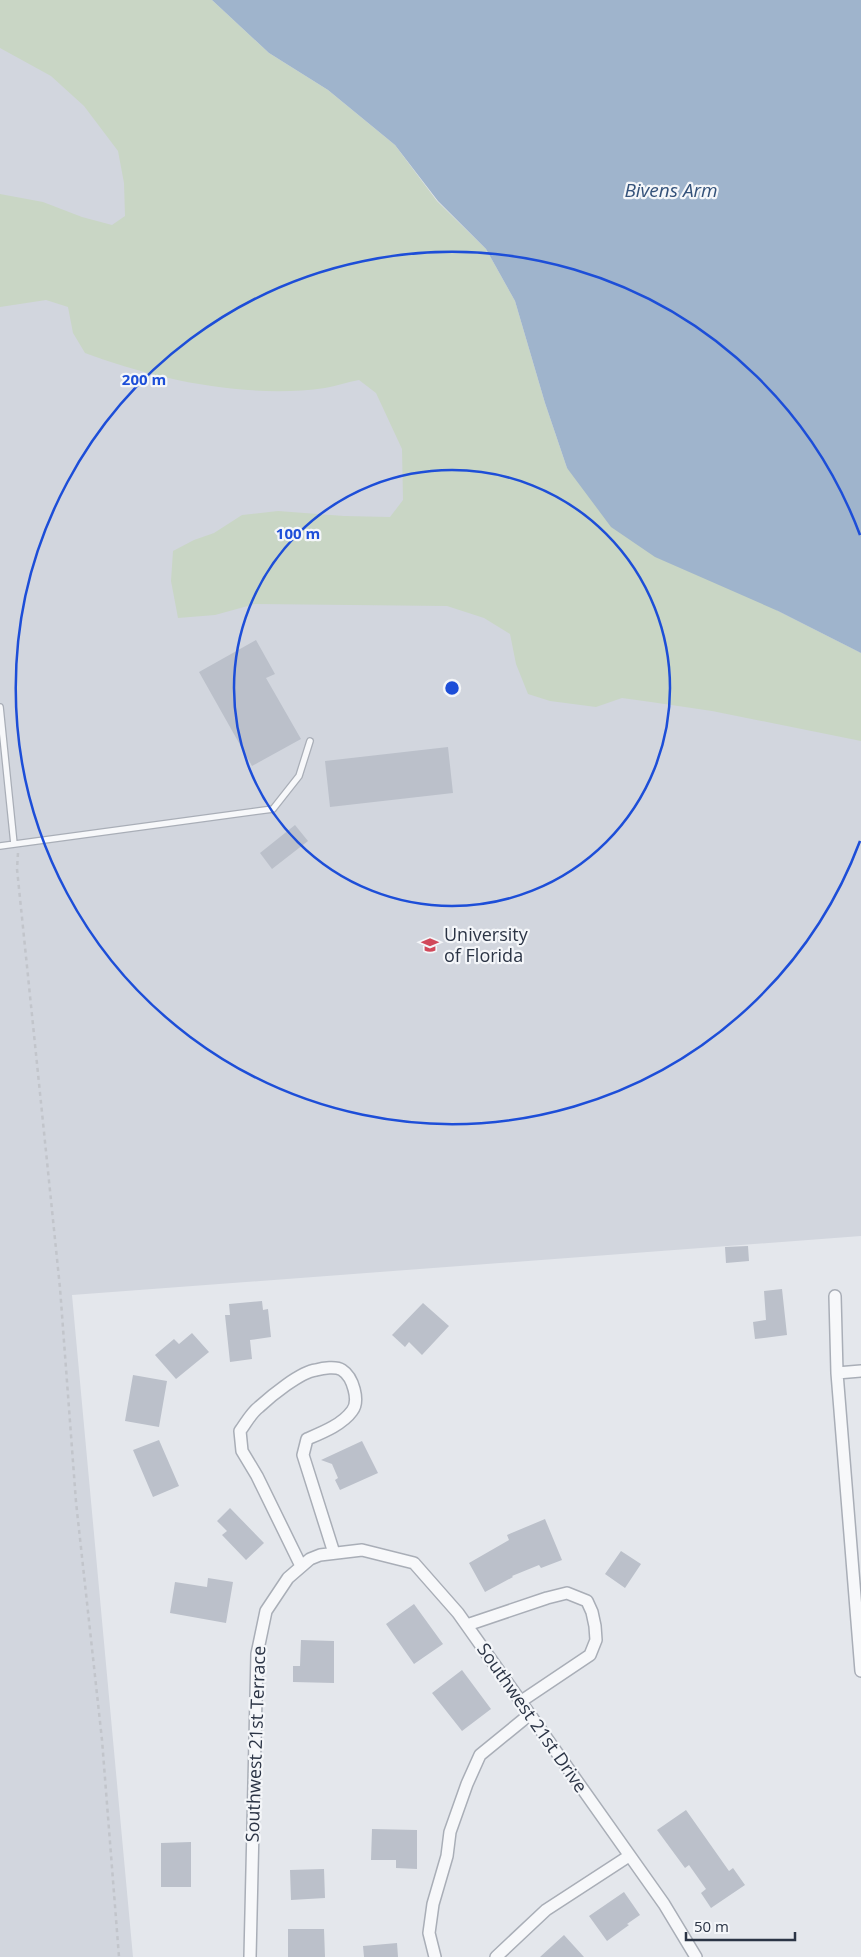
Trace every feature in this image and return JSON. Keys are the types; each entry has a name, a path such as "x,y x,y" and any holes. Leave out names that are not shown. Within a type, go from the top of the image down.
{"street":[{"path":"835,1296 837,1373 858,1605 861,1671"},
{"path":"302,1566 258,1476 242,1451 240,1431 258,1408 296,1379 314,1370 329,1368 342,1370 351,1379 355,1396 353,1410 346,1417 323,1432 306,1439 303,1455 334,1553"},
{"path":"837,1373 861,1371"},
{"name":"Southwest 21st Drive","path":"320,1554 362,1550 414,1563 467,1625 664,1904 696,1957"},
{"name":"Southwest 21st Terrace","path":"250,1957 257,1654 266,1611 288,1578 310,1559 320,1554"},
{"path":"467,1625 567,1593 587,1601 592,1612 596,1640 590,1655 520,1702"},
{"path":"435,1957 429,1933 433,1904 447,1856 450,1832 467,1784 480,1755 529,1715"},
{"path":"496,1957 546,1910 629,1856"}],"lane":[{"path":"0,706 17,844"},
{"path":"0,846 273,810 299,776 310,741"}],"path":[{"path":"17,844 17,869 60,1288 76,1502 102,1740 119,1957"}],"shaded area":[{"name":"University of Florida","path":"0,0 212,0 611,527 861,653 861,1236 72,1295 133,1957 0,1957"}],"green space":[{"path":"0,0 212,0 269,53 328,90 395,145 437,201 486,249 515,301 545,403 567,468 778,611 861,653 861,741 712,711 651,702 622,698 596,707 550,701 528,694 516,664 510,634 484,618 447,606 255,604 215,615 178,618 171,581 173,551 194,540 214,533 242,515 278,511 390,517 403,500 402,449 376,393 359,380 325,388 296,391 265,391 203,385 172,379 113,363 85,353 73,333 68,307 46,300 0,307 0,194 43,202 82,217 112,225 125,216 124,183 118,151 84,106 51,76 0,48"}],"water":[{"name":"Bivens Arm","path":"212,0 861,0 861,653 778,611 655,557 611,527 567,468 545,403 515,301 486,249 438,201 395,145 328,90 269,53"}],"building":[{"path":"256,640 275,674 266,678 301,739 252,766 199,672"},
{"path":"448,747 453,793 330,807 325,761"},
{"path":"295,825 308,841 272,869 260,853"},
{"path":"748,1246 749,1261 726,1263 725,1247"},
{"path":"782,1289 787,1335 755,1339 753,1322 766,1320 764,1291"},
{"path":"262,1301 263,1310 268,1309 271,1337 250,1340 252,1359 230,1362 225,1315 230,1315 229,1304"},
{"path":"423,1303 449,1326 422,1355 409,1342 405,1347 392,1335"},
{"path":"192,1333 209,1352 176,1379 155,1355 174,1339 179,1344"},
{"path":"133,1375 167,1381 159,1427 125,1421"},
{"path":"159,1440 179,1486 153,1497 133,1450"},
{"path":"362,1441 378,1473 340,1490 335,1480 338,1478 332,1464 321,1460"},
{"path":"230,1508 264,1543 246,1560 222,1535 227,1531 217,1521"},
{"path":"545,1519 562,1560 541,1568 539,1565 512,1576 485,1592 469,1563 509,1540 507,1535"},
{"path":"621,1551 641,1564 625,1588 605,1574"},
{"path":"208,1578 233,1582 226,1623 170,1613 175,1582 207,1587"},
{"path":"414,1604 443,1644 414,1664 386,1624"},
{"path":"301,1640 334,1641 334,1683 293,1682 293,1666 300,1666"},
{"path":"462,1670 491,1709 462,1731 432,1693"},
{"path":"686,1810 729,1871 733,1868 745,1885 711,1908 701,1893 706,1889 689,1865 685,1868 657,1830"},
{"path":"372,1829 417,1830 417,1869 396,1868 396,1860 371,1860"},
{"path":"191,1842 191,1887 161,1887 161,1843"},
{"path":"324,1869 325,1898 291,1900 290,1870"},
{"path":"624,1892 640,1915 607,1941 589,1916"},
{"path":"288,1929 324,1929 325,1957 288,1957"},
{"path":"564,1935 584,1957 540,1957"},
{"path":"397,1943 398,1957 364,1957 363,1946"}],"place":[{"name":"University of Florida","path":"430,945"}]}
